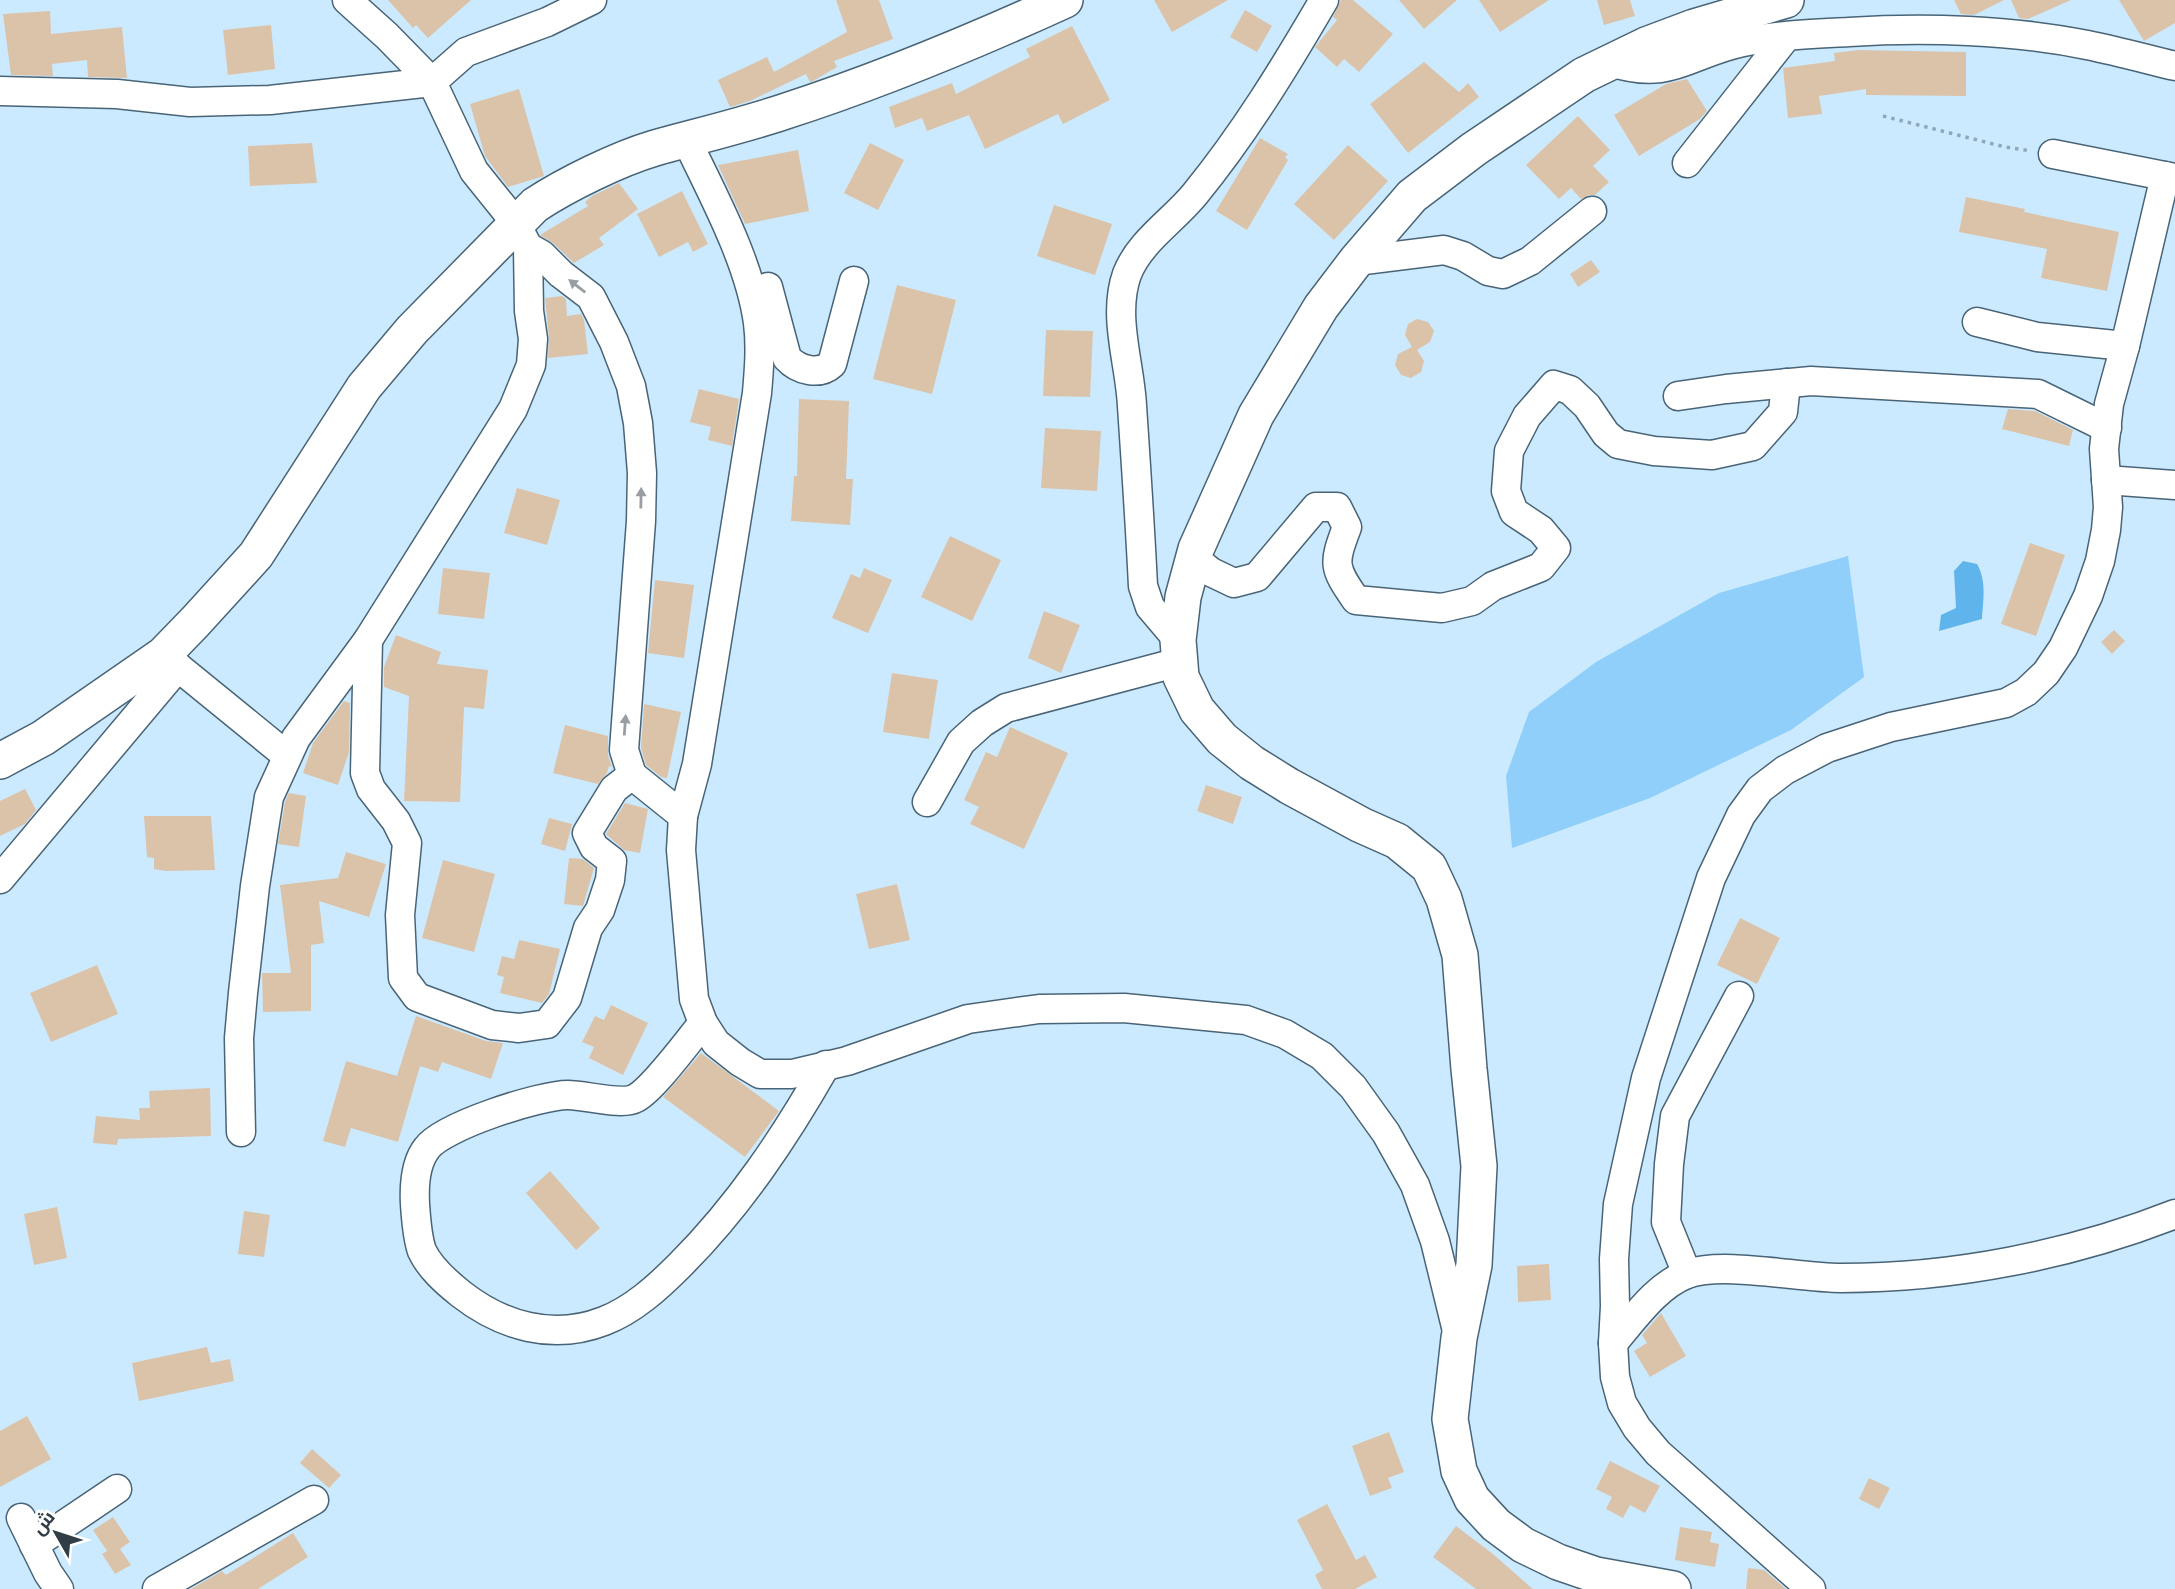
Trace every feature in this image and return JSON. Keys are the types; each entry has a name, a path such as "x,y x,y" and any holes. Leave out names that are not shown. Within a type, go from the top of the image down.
{"main road":[{"path":"0,761 170,661 256,555 364,387 412,330 522,235 535,205 558,190 653,148 687,141 784,112 900,71 1065,0"},
{"path":"1673,1589 1596,1575 1558,1562 1523,1545 1496,1525 1472,1499 1459,1471 1450,1419 1459,1338 1474,1265 1479,1166 1460,955 1444,899 1429,867 1397,841 1289,786 1252,763 1222,739 1197,710 1181,677 1179,651 1183,597 1194,558 1256,415 1321,307 1412,196 1485,141 1584,75 1647,45 1682,32 1786,0"}],"street":[{"path":"347,0 432,82 474,171 522,235 561,274 591,297 614,342 631,386 638,423 642,473 641,522 624,750 632,775 683,816"},
{"path":"0,91 117,94 190,102 270,100 432,82 466,52 547,22 592,0"},
{"path":"928,803 961,743 982,723 1006,708 1179,651 1150,607 1143,586 1132,406 1120,316 1122,295 1137,254 1195,195 1275,84 1324,0"},
{"path":"1611,62 1648,70 1669,68 1740,43 1852,32 1994,34 2086,45 2175,66"},
{"path":"1687,163 1786,37"},
{"path":"687,141 736,249 751,292 758,322 759,371 697,764 683,816 681,850 688,940 695,999 703,1023 716,1043 760,1074 792,1074 847,1060 968,1019 1039,1009 1124,1008 1246,1020 1285,1034 1322,1056 1353,1087 1386,1133 1415,1185 1435,1241 1459,1338"},
{"path":"1811,1589 1658,1453 1637,1428 1622,1403 1615,1377 1613,1343 1618,1204 1646,1078 1711,878 1741,815 1760,789 1786,770 1827,748 1891,727 2006,703 2026,692 2046,673 2063,648 2088,596 2100,561 2106,530 2104,449 2109,404 2170,177 2053,154"},
{"path":"1356,261 1444,250 1463,256 1488,271 1503,274 1530,261 1592,211"},
{"path":"241,1132 239,1038 247,947 269,797 296,738 368,640 513,409 523,387 531,365 533,339 522,235"},
{"path":"736,249 769,288 787,358 794,365 810,370 826,370 832,364 854,281"},
{"path":"1977,322 2037,337 2125,346"},
{"path":"1678,396 1726,388 1811,381 2038,394 2106,428"},
{"path":"1194,558 1210,572 1234,583 1257,577 1317,507 1337,508 1348,527 1336,556 1338,574 1356,600 1442,608 1472,601 1493,586 1541,567 1556,548 1541,530 1514,512 1506,491 1509,451 1527,416 1554,385 1570,390 1587,405 1605,434 1618,444 1654,451 1712,456 1753,446 1783,412 1786,383"},
{"path":"2106,480 2175,485"},
{"path":"368,640 365,773 371,789 396,821 407,843 400,915 403,978 417,997 492,1025 519,1028 547,1024 567,998 588,928 600,911 610,880 612,861 594,848 587,833 614,789 632,775"},
{"path":"0,879 170,661 286,755"},
{"path":"1687,1274 1666,1222 1675,1116 1739,996"},
{"path":"703,1023 646,1090 635,1099 621,1101 565,1095 539,1100 464,1124 439,1136 426,1148 418,1165 414,1188 416,1220 422,1251 443,1280 476,1306 516,1325 544,1331 574,1330 605,1321 632,1307 661,1284 708,1237 792,1125 826,1065"},
{"path":"1613,1343 1667,1285 1687,1274 1715,1269 1841,1278 1885,1277 1958,1269 2066,1248 2175,1214"},
{"path":"34,1545 117,1489"},
{"path":"157,1589 314,1500"},
{"path":"21,1518 47,1573 59,1589"}],"path":[{"path":"1884,116 2005,147"}],"shaded area":[{"path":"1848,556 1864,677 1791,730 1650,798 1512,848 1506,776 1529,712 1596,662 1719,593"},
{"path":"1963,561 1977,564 1982,577 1982,619 1939,631 1941,615 1956,608 1954,571"}],"building":[{"path":"388,0 471,0 428,38 416,25 413,28"},
{"path":"836,0 879,0 893,39 834,61 837,67 813,81 810,82 806,74 750,101 730,107 718,80 767,57 774,72 847,32"},
{"path":"1154,0 1228,0 1172,32"},
{"path":"1341,0 1353,0 1393,34 1359,72 1344,59 1337,67 1315,47 1337,20 1333,17"},
{"path":"1399,0 1457,0 1424,29"},
{"path":"1479,0 1549,0 1500,32"},
{"path":"1597,0 1630,0 1635,16 1604,25"},
{"path":"1954,0 2004,0 1974,15 1961,14"},
{"path":"2011,0 2071,0 2028,19 2019,18"},
{"path":"2119,0 2175,0 2175,23 2144,41"},
{"path":"1245,10 1272,26 1257,52 1230,37"},
{"path":"50,11 51,34 122,27 127,78 88,77 87,60 52,64 53,76 11,75 3,14"},
{"path":"271,25 275,69 228,75 223,30"},
{"path":"1072,26 1110,100 1063,124 1058,114 985,149 969,115 927,131 922,118 895,128 889,107 952,83 956,94 1030,57 1026,49"},
{"path":"1858,50 1966,52 1966,96 1866,95 1866,89 1819,96 1822,114 1788,118 1783,68 1835,61 1834,53"},
{"path":"1424,62 1459,92 1468,83 1479,97 1408,153 1370,104"},
{"path":"1687,79 1707,111 1700,119 1639,156 1614,115 1666,84"},
{"path":"519,89 544,176 508,187 485,156 470,104"},
{"path":"1578,116 1610,150 1593,166 1609,182 1595,195 1581,199 1571,188 1559,199 1526,165"},
{"path":"1260,138 1288,154 1285,157 1288,160 1247,230 1216,211"},
{"path":"312,143 317,183 250,186 248,146"},
{"path":"870,143 904,160 878,210 844,193"},
{"path":"1348,145 1388,181 1334,240 1294,204"},
{"path":"798,150 809,211 745,224 718,165"},
{"path":"619,183 638,209 599,238 604,245 574,263 540,235 588,206 585,202 592,196"},
{"path":"682,191 708,244 693,252 688,242 659,257 637,214"},
{"path":"1966,197 2119,232 2107,291 2041,278 2047,249 1959,232"},
{"path":"1054,205 1112,224 1095,275 1037,256"},
{"path":"1591,260 1600,272 1578,287 1570,274"},
{"path":"897,285 956,300 932,394 873,379"},
{"path":"562,296 566,299 567,316 581,314 584,320 588,354 548,358 545,298"},
{"path":"1417,319 1428,322 1434,331 1430,342 1417,350 1424,361 1421,372 1411,378 1401,375 1395,365 1398,354 1412,347 1405,335 1408,324"},
{"path":"1046,330 1093,331 1090,397 1043,396"},
{"path":"699,389 739,399 732,446 708,440 711,427 690,422"},
{"path":"799,399 849,401 846,479 853,479 850,525 791,521 794,476 797,476"},
{"path":"2008,409 2035,411 2073,430 2069,446 2002,429"},
{"path":"1045,428 1101,431 1097,491 1041,488"},
{"path":"517,488 560,500 547,545 504,533"},
{"path":"950,536 1001,560 972,621 921,597"},
{"path":"2030,543 2065,555 2036,636 2001,624"},
{"path":"443,568 490,573 484,619 438,614"},
{"path":"864,568 892,580 868,633 832,618 851,574 860,578"},
{"path":"655,580 694,585 684,658 648,653"},
{"path":"1044,611 1080,625 1061,673 1028,658"},
{"path":"2114,630 2125,641 2112,654 2101,642"},
{"path":"396,635 441,652 437,664 488,670 484,709 464,707 460,802 404,801 409,696 384,687 384,667"},
{"path":"892,673 938,680 929,739 883,732"},
{"path":"344,701 350,703 349,752 338,785 303,773 313,743"},
{"path":"644,704 681,712 667,778 661,777 646,765 641,748"},
{"path":"565,725 608,736 608,755 612,767 609,766 598,784 553,773"},
{"path":"1010,727 1068,753 1024,849 970,824 979,807 964,800 986,752 997,757"},
{"path":"1206,785 1242,797 1233,824 1197,811"},
{"path":"25,789 36,810 25,824 0,836 0,801"},
{"path":"289,793 306,796 299,847 278,844"},
{"path":"625,803 648,809 640,853 624,850 606,834"},
{"path":"144,816 211,816 215,870 154,869 154,858 147,857"},
{"path":"549,818 572,824 565,851 541,844"},
{"path":"346,852 386,864 369,917 319,901 324,943 311,945 311,1011 263,1012 262,973 291,973 280,885 338,878"},
{"path":"569,858 583,859 594,868 583,906 564,904"},
{"path":"443,860 495,874 474,952 422,938"},
{"path":"897,884 910,940 869,949 856,894"},
{"path":"1740,918 1780,938 1757,984 1717,965"},
{"path":"519,940 560,949 549,994 542,1003 500,993 504,977 497,975 502,956 514,959"},
{"path":"97,965 118,1014 51,1042 30,993"},
{"path":"611,1005 648,1023 623,1075 589,1058 594,1047 582,1042 595,1016 604,1020"},
{"path":"416,1016 486,1041 503,1043 491,1079 442,1062 438,1072 420,1066 398,1142 351,1128 345,1147 323,1141 346,1061 397,1076"},
{"path":"701,1053 779,1111 745,1157 663,1097"},
{"path":"210,1088 211,1136 118,1139 117,1145 93,1143 96,1116 140,1120 139,1108 150,1108 149,1091"},
{"path":"550,1171 600,1228 576,1250 526,1193"},
{"path":"57,1207 67,1258 34,1265 24,1214"},
{"path":"244,1211 270,1215 264,1257 238,1254"},
{"path":"1549,1264 1551,1300 1518,1302 1517,1266"},
{"path":"1661,1313 1686,1356 1650,1377 1634,1351 1647,1343 1642,1335"},
{"path":"207,1347 211,1363 230,1359 234,1381 139,1401 132,1363"},
{"path":"27,1416 51,1459 0,1487 0,1431"},
{"path":"1389,1432 1404,1472 1388,1478 1392,1488 1370,1496 1352,1446"},
{"path":"312,1449 341,1475 329,1488 300,1463"},
{"path":"1610,1461 1660,1486 1645,1513 1630,1505 1623,1518 1606,1509 1612,1497 1596,1489"},
{"path":"1869,1478 1890,1488 1879,1509 1859,1499"},
{"path":"1327,1504 1356,1560 1365,1555 1377,1577 1355,1589 1322,1589 1315,1575 1323,1570 1297,1520"},
{"path":"113,1517 130,1542 120,1549 131,1565 115,1574 102,1554 107,1551 93,1530"},
{"path":"1456,1526 1533,1589 1476,1589 1433,1557"},
{"path":"1680,1527 1712,1532 1710,1542 1719,1544 1715,1567 1675,1560"},
{"path":"293,1533 308,1557 258,1589 191,1589 222,1571 226,1575"},
{"path":"1748,1568 1764,1570 1786,1589 1746,1589"}]}
